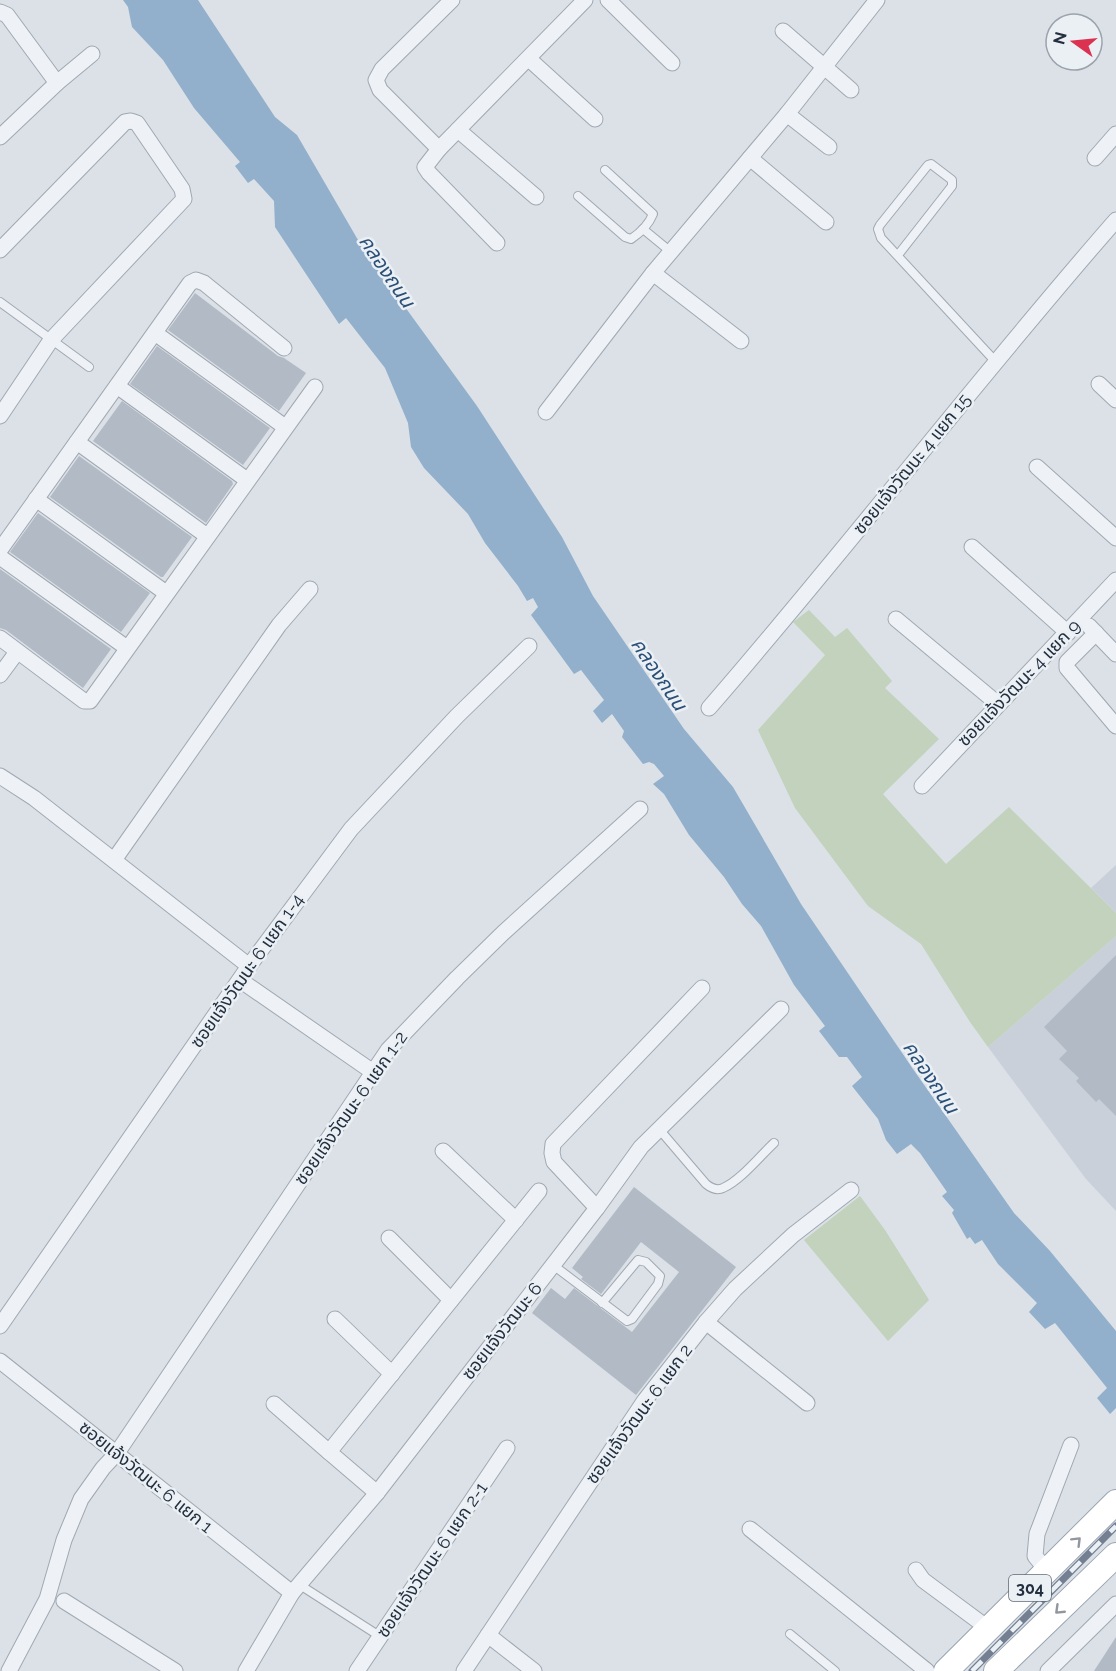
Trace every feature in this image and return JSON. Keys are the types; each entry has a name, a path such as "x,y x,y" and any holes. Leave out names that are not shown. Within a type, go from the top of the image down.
{"main road":[{"name":"304","path":"946,1671 1115,1503"},
{"name":"304","path":"996,1671 1116,1555"}],"street":[{"path":"440,149 380,90 376,80 382,69 452,0"},
{"path":"497,243 425,167 427,162 585,0"},
{"path":"608,0 672,63"},
{"path":"546,412 653,273 787,114 877,0"},
{"path":"0,12 7,15 57,83"},
{"path":"783,31 851,90"},
{"path":"0,137 57,83 92,54"},
{"path":"529,59 594,119"},
{"path":"787,114 829,147"},
{"path":"0,250 124,122 137,123 182,189 184,199 176,209 51,340 0,416"},
{"path":"458,130 536,197"},
{"path":"1095,158 1116,134"},
{"path":"750,158 826,222"},
{"name":"ซอยแจ้งวัฒนะ 4 แยก 15","path":"709,708 799,604 995,361 1116,220"},
{"path":"653,273 741,340"},
{"path":"0,550 190,283 196,280 204,283 284,348"},
{"path":"155,333 285,427"},
{"path":"1099,384 1116,400"},
{"path":"117,386 247,480"},
{"path":"0,638 88,703 315,387"},
{"path":"77,442 207,536"},
{"path":"1037,467 1116,538"},
{"path":"36,499 166,593"},
{"path":"972,547 1068,633"},
{"path":"0,557 127,648"},
{"name":"ซอยแจ้งวัฒนะ 4 แยก 9","path":"922,786 998,704 1083,618 1116,580"},
{"path":"114,860 279,625 310,589"},
{"path":"1083,618 1116,654"},
{"path":"896,619 998,704"},
{"path":"1096,633 1067,662 1066,668 1116,726"},
{"name":"ซอยแจ้งวัฒนะ 6 แยก 1-4","path":"0,1326 249,966 351,829 457,716 529,646"},
{"path":"0,675 17,652"},
{"path":"0,776 34,798 249,966"},
{"name":"ซอยแจ้งวัฒนะ 6 แยก 1-2","path":"9,1671 47,1599 64,1539 81,1499 117,1452 388,1050 503,933 640,809"},
{"path":"240,980 373,1072"},
{"path":"597,1208 555,1162 552,1153 553,1144 702,988"},
{"name":"ซอยแจ้งวัฒนะ 6","path":"246,1671 296,1589 377,1493 597,1208 641,1147 781,1009"},
{"path":"443,1151 516,1220"},
{"name":"ซอยแจ้งวัฒนะ 6 แยก 2","path":"464,1671 645,1400 706,1322 735,1289 793,1235 851,1190"},
{"path":"329,1452 539,1191"},
{"path":"389,1238 451,1300"},
{"path":"335,1319 392,1374"},
{"path":"706,1322 807,1402"},
{"name":"ซอยแจ้งวัฒนะ 6 แยก 1","path":"0,1361 296,1589"},
{"path":"274,1404 377,1493"},
{"path":"1047,1571 1035,1556 1037,1534 1071,1445"},
{"name":"ซอยแจ้งวัฒนะ 6 แยก 2-1","path":"357,1671 507,1448"},
{"path":"750,1529 927,1671"},
{"path":"916,1570 923,1580 989,1629"},
{"path":"64,1601 175,1671"},
{"path":"1048,1671 1116,1604"},
{"path":"488,1635 534,1671"}],"lane":[{"path":"898,255 952,186 952,180 932,164 928,165 878,229 881,238 995,361"},
{"path":"578,196 625,237 631,239 643,229 653,214 605,170"},
{"path":"643,229 671,252"},
{"path":"0,302 89,367"},
{"path":"659,1129 706,1184 716,1189 723,1189 736,1179 774,1143"},
{"path":"553,1265 602,1303 627,1321 632,1319 658,1284 660,1276 646,1262 638,1260 602,1303"},
{"path":"296,1589 381,1637"},
{"path":"790,1634 835,1671"}],"shaded area":[{"path":"1116,865 1116,913 1091,888"},
{"path":"1116,936 1116,1211 1086,1179 988,1047"}],"green space":[{"path":"809,610 835,637 847,628 892,681 885,688 939,739 883,794 946,864 1009,807 1116,913 1116,936 988,1047 921,944 868,906 795,808 758,730 825,655 793,622"},
{"path":"860,1196 885,1230 929,1300 888,1341 804,1240"}],"water":[{"path":"123,0 198,0 275,117 297,135 365,252 477,406 562,537 593,596 684,729 733,787 801,904 913,1069 1014,1213 1050,1251 1116,1331 1116,1408 1110,1414 1097,1398 1107,1388 1055,1323 1045,1329 1029,1312 1037,1303 998,1264 982,1240 975,1244 970,1237 967,1239 952,1213 954,1210 942,1196 947,1192 920,1153 911,1144 897,1154 886,1140 878,1119 852,1086 862,1077 847,1057 839,1057 819,1031 825,1026 794,985 761,926 689,835 664,794 653,784 664,776 654,764 649,762 643,764 622,737 624,731 612,714 602,723 593,711 604,700 581,670 574,674 531,615 538,607 533,598 527,601 485,543 468,514 424,468 411,447 408,423 385,368 346,318 339,324 275,227 274,201 254,179 248,183 235,166 240,162 194,108 163,60 132,27 128,7"}],"building":[{"path":"195,293 278,356 306,373 279,411 168,330"},
{"path":"157,346 270,428 243,465 130,384"},
{"path":"122,401 232,481 233,484 206,523 93,441"},
{"path":"79,456 192,537 163,577 50,497"},
{"path":"38,513 150,593 121,632 10,552"},
{"path":"0,569 111,649 83,688 6,630 0,628"},
{"path":"1116,955 1116,1116 1099,1099 1096,1102 1076,1081 1079,1078 1059,1059 1067,1051 1044,1027"},
{"path":"634,1187 736,1267 636,1395 532,1313 551,1288 565,1299 574,1288 632,1332 679,1272 641,1242 601,1294 581,1279 583,1277 572,1268"},
{"path":"1116,1637 1116,1671 1094,1671"}],"railway":[{"path":"972,1671 1116,1526"}],"water label":[{"name":"คลองถนน","path":"387,271"},
{"name":"คลองถนน","path":"659,674"},
{"name":"คลองถนน","path":"931,1077"}]}
